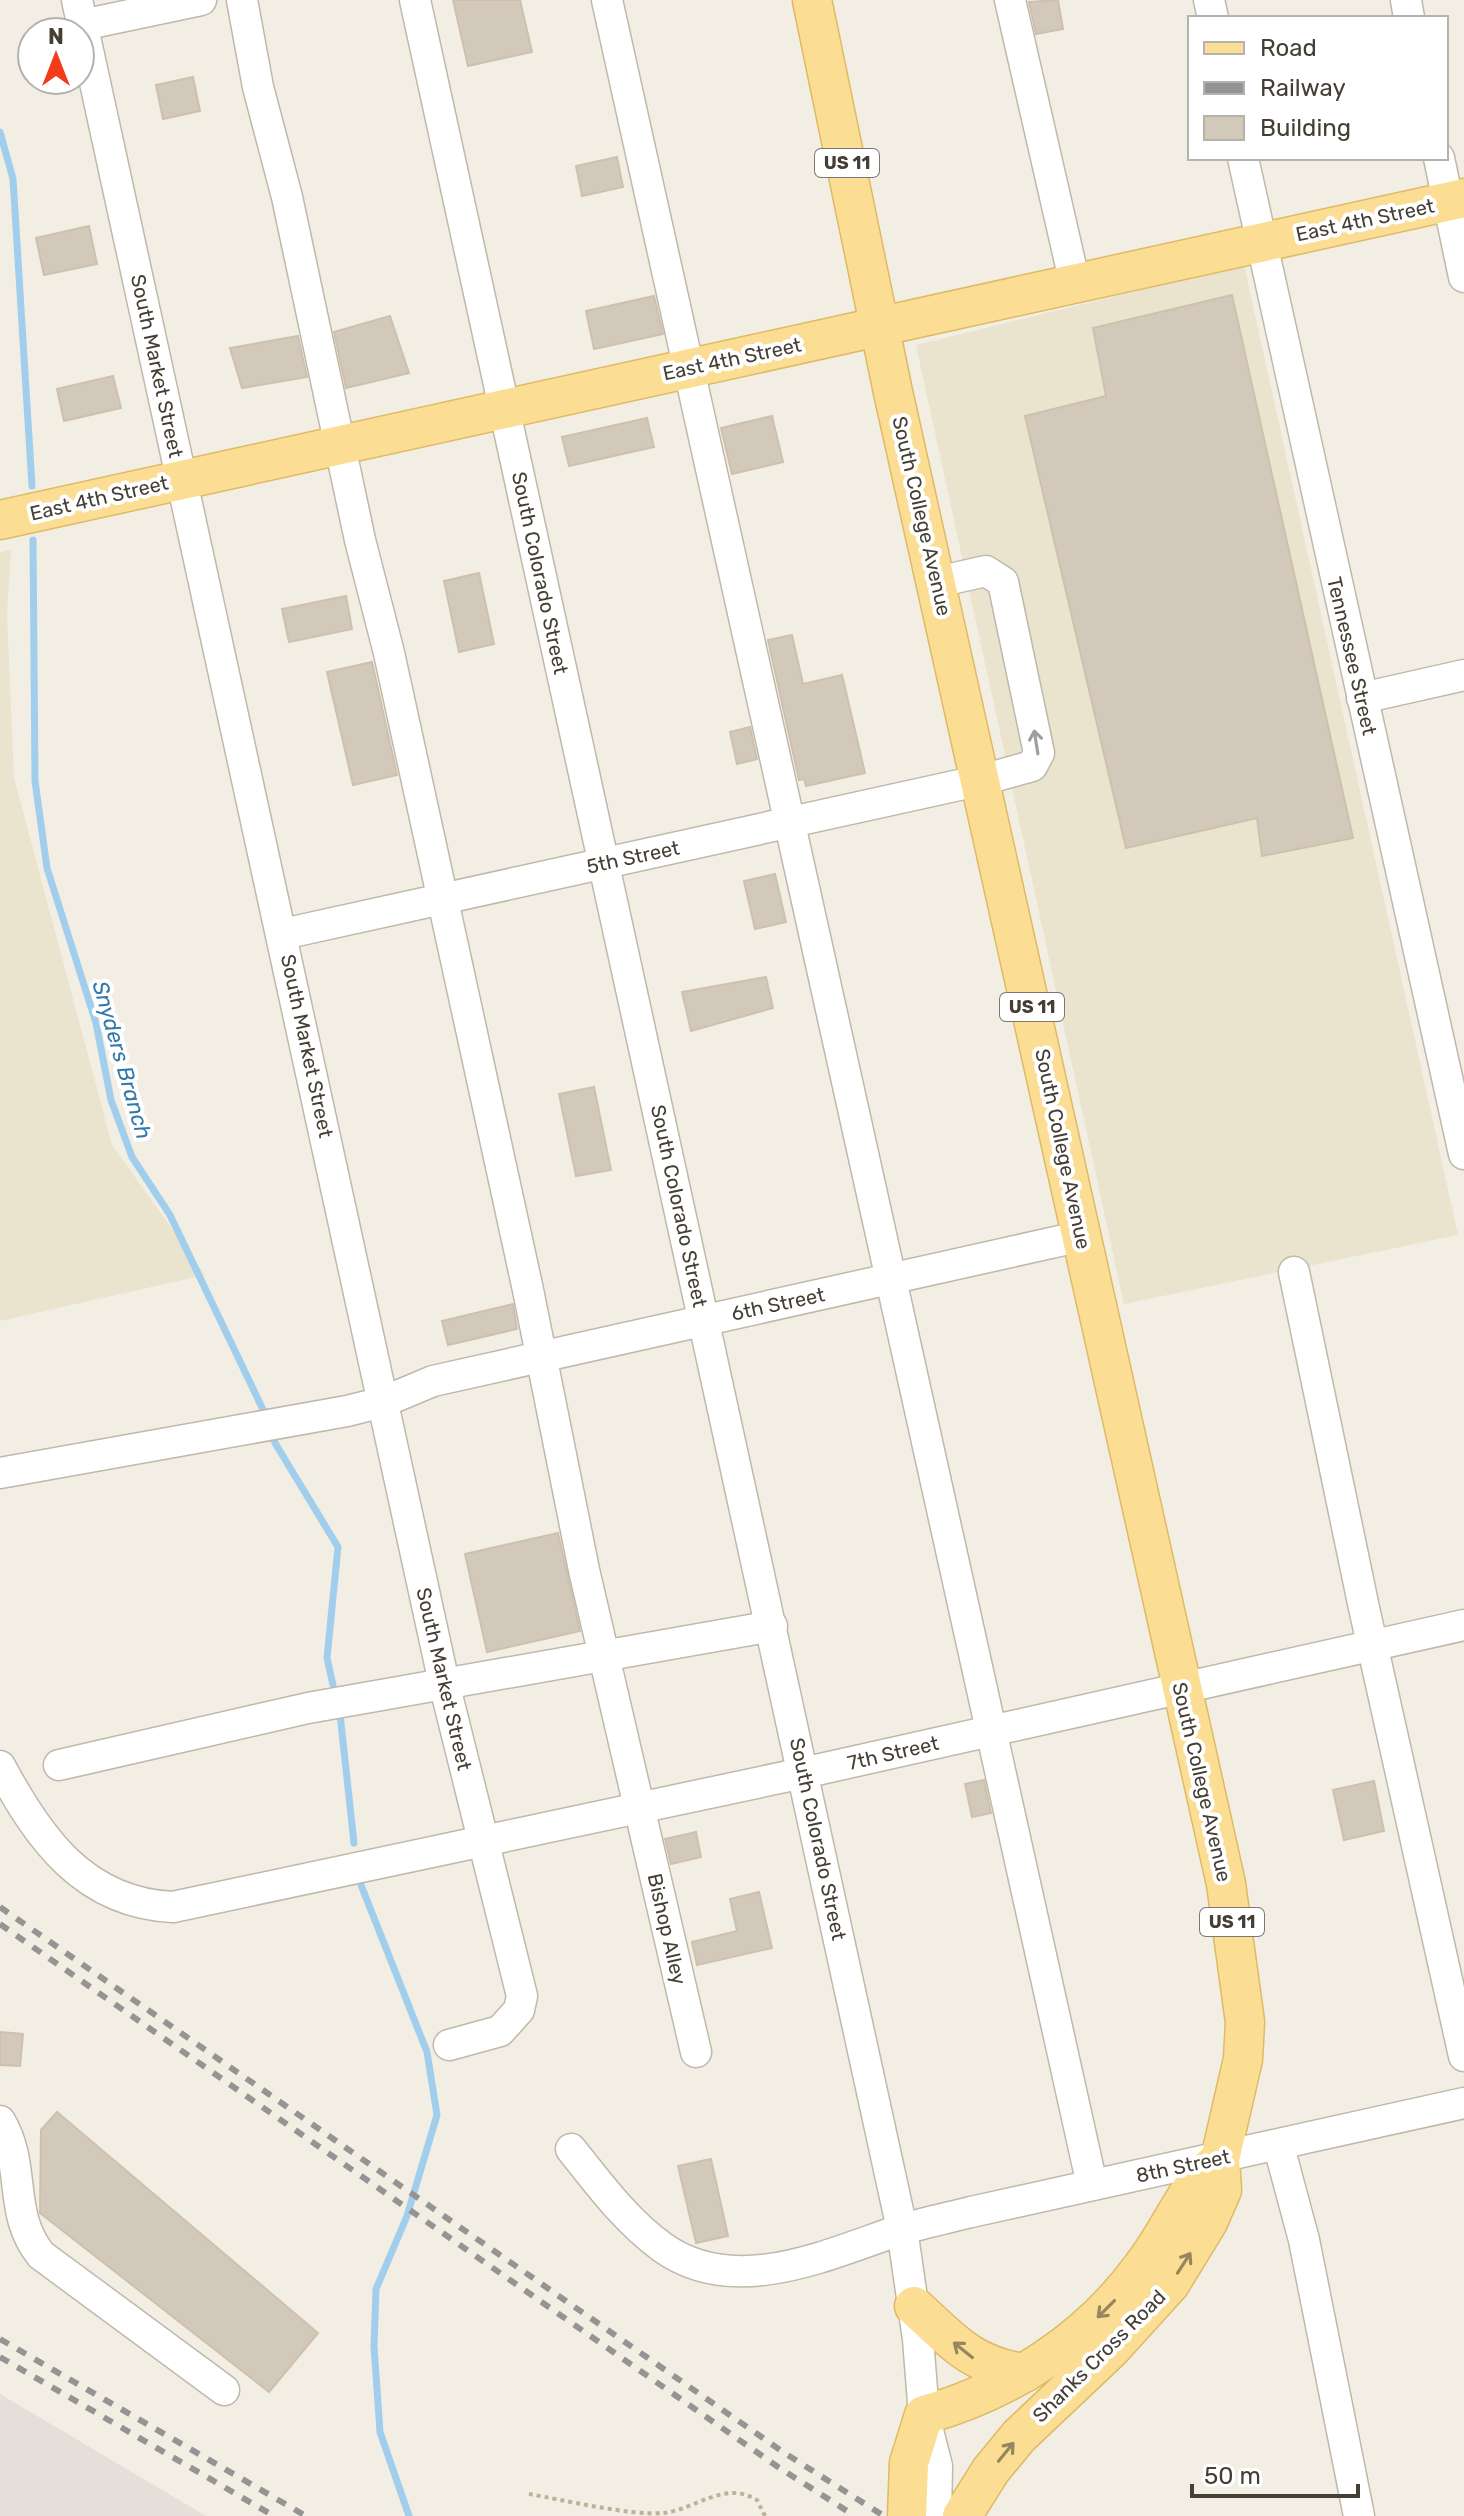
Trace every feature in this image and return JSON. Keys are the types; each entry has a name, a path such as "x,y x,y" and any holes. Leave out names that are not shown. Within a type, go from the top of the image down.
{"main road":[{"name":"South College Avenue","path":"812,0 880,327 1226,1884 1245,2022 1243,2059 1220,2159"},
{"name":"East 4th Street","path":"0,520 1456,200"},
{"name":"Shanks Cross Road","path":"924,2415 955,2406 1024,2373 1089,2327 1120,2295 1162,2239 1192,2188 1220,2159"},
{"name":"Shanks Cross Road","path":"962,2516 991,2470 1019,2436 1120,2340 1170,2284 1208,2222 1222,2190 1220,2159"},
{"path":"914,2306 975,2360 996,2369 1024,2373"},
{"name":"South Colorado Street","path":"917,2514 909,2463 924,2415"}],"street":[{"path":"79,12 201,0"},
{"name":"Bishop Alley","path":"242,0 258,87 287,197 442,898 604,1655 696,2052"},
{"name":"South Colorado Street","path":"415,0 902,2229 914,2306 924,2415"},
{"path":"607,0 1092,2185"},
{"path":"1010,0 1075,284"},
{"name":"South Market Street","path":"79,12 283,934 444,1683 480,1839 522,1996 519,2010 500,2031 449,2045"},
{"name":"Tennessee Street","path":"1243,160 1464,1154"},
{"path":"1440,160 1456,200 1464,277"},
{"name":"5th Street","path":"283,934 982,780 1032,766 1039,753 1003,582 986,571 937,582"},
{"path":"1362,698 1464,675"},
{"name":"6th Street","path":"0,1473 383,1402 433,1381 1082,1236"},
{"path":"1294,1272 1372,1645 1464,2056"},
{"name":"7th Street","path":"0,1766 50,1843 98,1886 120,1899 146,1906 173,1907 480,1839 803,1773 1464,1625"},
{"path":"59,1765 308,1708 772,1626"},
{"name":"8th Street","path":"571,2149 628,2217 662,2248 692,2263 751,2272 779,2268 902,2229 1092,2185 1279,2147 1464,2103"},
{"path":"0,2121 12,2148 18,2174 21,2221 41,2255 224,2390"},
{"path":"1279,2147 1304,2240 1359,2516"}],"path":[{"path":"529,2494 656,2514 687,2508 719,2493 736,2493 757,2500 765,2516"}],"shaded area":[{"path":"1244,265 1458,1235 1124,1304 916,345"},
{"path":"11,550 7,615 14,778 112,1145 205,1275 0,1321 0,552"},
{"path":"0,2394 206,2516 0,2516"}],"building":[{"path":"453,0 520,0 532,52 468,66"},
{"path":"1058,0 1063,29 1036,34 1029,2"},
{"path":"193,77 200,111 163,119 156,85"},
{"path":"617,157 623,187 582,196 576,166"},
{"path":"89,226 97,264 44,275 36,238"},
{"path":"1232,295 1353,838 1262,856 1257,818 1126,848 1025,416 1106,396 1093,328"},
{"path":"654,296 663,334 594,349 586,311"},
{"path":"390,316 409,373 346,388 334,332"},
{"path":"298,336 307,377 242,388 230,348"},
{"path":"113,376 121,408 64,421 57,389"},
{"path":"772,416 783,462 732,474 721,428"},
{"path":"647,418 654,447 569,466 562,437"},
{"path":"479,573 494,644 459,652 444,581"},
{"path":"346,596 352,629 289,642 282,609"},
{"path":"792,635 803,684 842,675 865,773 806,786 804,779 799,780 768,640"},
{"path":"372,662 397,775 353,785 327,672"},
{"path":"750,727 757,759 737,764 730,732"},
{"path":"775,874 786,922 755,929 744,881"},
{"path":"766,977 773,1008 691,1031 682,992"},
{"path":"594,1087 611,1170 576,1176 559,1094"},
{"path":"513,1304 517,1329 448,1345 442,1321"},
{"path":"558,1533 580,1631 487,1652 465,1554"},
{"path":"984,1780 991,1813 972,1817 965,1784"},
{"path":"1374,1781 1384,1831 1344,1840 1333,1790"},
{"path":"696,1832 701,1857 671,1864 665,1839"},
{"path":"759,1892 772,1948 697,1965 692,1942 737,1931 730,1899"},
{"path":"0,2032 23,2034 20,2066 0,2065"},
{"path":"57,2112 318,2333 269,2392 40,2213 41,2130"},
{"path":"711,2159 728,2236 696,2243 678,2166"}],"waterway":[{"name":"Snyders Branch","path":"0,132 13,179 32,486"},
{"name":"Snyders Branch","path":"33,540 35,781 47,868 96,1023 111,1100 132,1157 170,1215 267,1418"},
{"name":"Snyders Branch","path":"271,1430 275,1443 338,1547 327,1658 333,1685"},
{"name":"Snyders Branch","path":"340,1714 354,1843"},
{"name":"Snyders Branch","path":"361,1885 427,2052 437,2115 407,2216 376,2289 374,2346 380,2432 409,2516"}],"railway":[{"path":"0,1907 783,2452 884,2516"},
{"path":"0,1924 778,2467 855,2516"},
{"path":"0,2339 306,2516"},
{"path":"0,2357 274,2516"}]}
